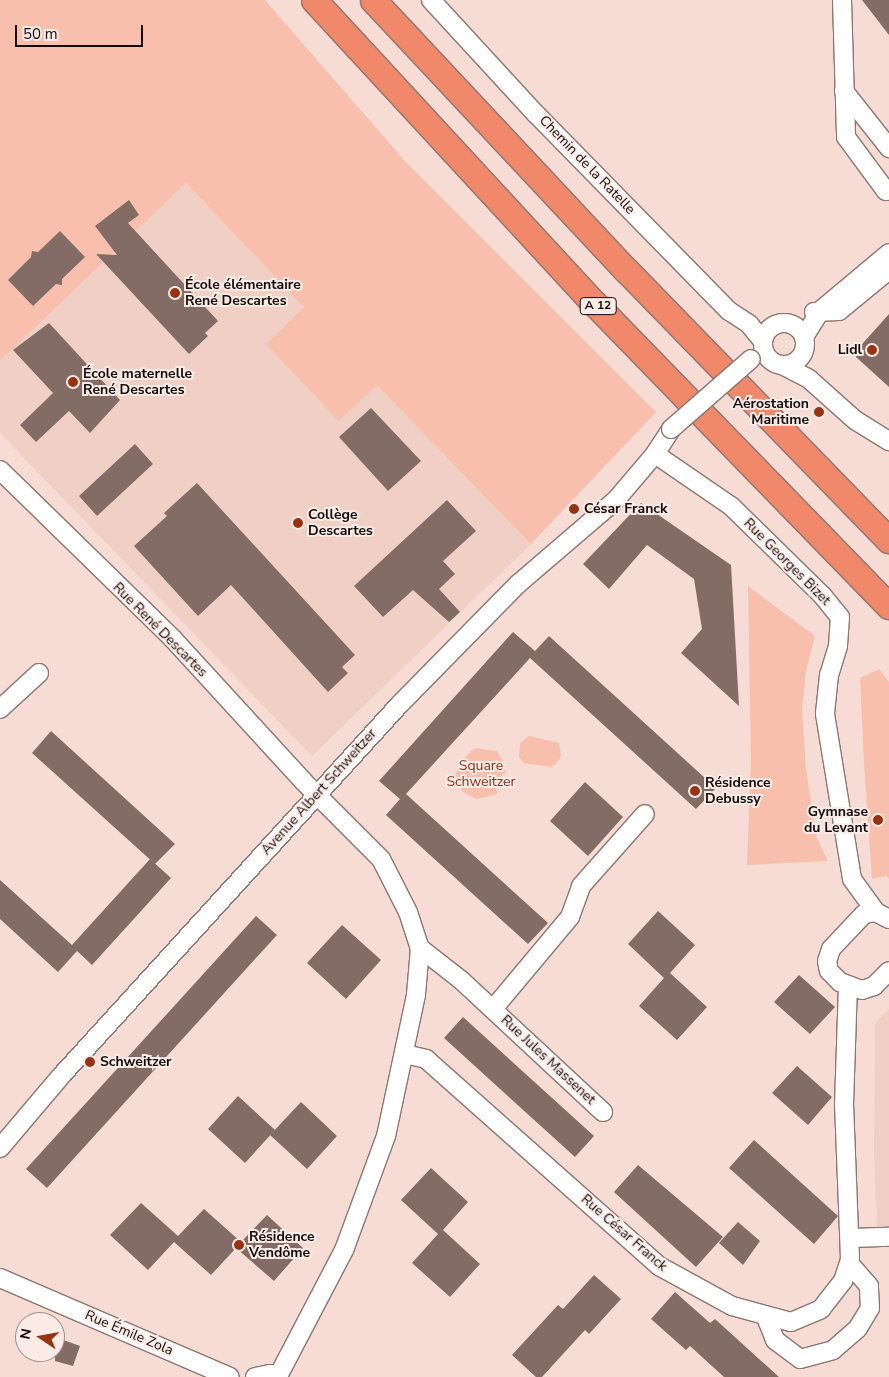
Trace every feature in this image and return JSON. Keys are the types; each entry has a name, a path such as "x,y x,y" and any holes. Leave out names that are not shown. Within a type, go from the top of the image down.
{"highway":[{"name":"A 12","path":"314,0 574,281 889,606"},
{"path":"373,0 620,263 889,540"}],"street":[{"name":"Chemin de la Ratelle","path":"431,0 535,113 730,311 749,324 766,357"},
{"path":"842,0 846,137 886,190 889,189"},
{"path":"844,91 889,148"},
{"path":"809,379 800,358 804,348 804,337 820,311 889,253"},
{"path":"766,357 780,324 820,311 839,311 889,270"},
{"path":"749,324 780,324 798,328 804,337"},
{"path":"766,357 800,358"},
{"path":"766,357 809,379 855,420 889,442"},
{"name":"Avenue Albert Schweitzer","path":"0,1148 400,704 518,584 589,526 675,433 766,357"},
{"name":"Rue Georges Bizet","path":"655,454 731,506 822,595 840,617 838,646 829,674 825,714 846,856 857,888 882,916"},
{"name":"Rue René Descartes","path":"0,470 173,639 317,795 381,859 408,912 420,948"},
{"path":"0,709 39,673"},
{"name":"Rue Jules Massenet","path":"493,1009 570,917 581,886 645,814"},
{"name":"Rue Georges Bizet","path":"853,923 857,888"},
{"path":"882,916 864,914 853,923 831,949 827,961 829,971 848,987 862,990 874,986 889,971"},
{"path":"254,1377 270,1374 278,1377 344,1250 386,1136 405,1054 416,995 420,948"},
{"name":"Rue Jules Massenet","path":"420,948 493,1009 603,1112"},
{"name":"Rue César Franck","path":"405,1054 426,1059 659,1266 732,1306 791,1322 821,1309 843,1281 849,1263 851,1238 844,1105 848,987"},
{"path":"851,1238 889,1237"},
{"path":"764,1315 775,1340 800,1359 833,1350 858,1328 870,1308 869,1286 849,1263"},
{"name":"Rue Émile Zola","path":"0,1278 230,1377"}],"shaded area":[{"name":"Collège Descartes","path":"186,183 531,544 312,756 0,433 0,361"},
{"path":"889,1009 889,1227 877,1227 874,1155 875,1023"}],"green space":[{"path":"0,0 265,0 404,160 656,412 531,544 377,385 339,421 266,344 304,307 186,183 0,361"},
{"path":"748,586 815,636 806,671 802,710 806,770 817,839 828,861 747,865 751,761"},
{"name":"Gymnase du Levant","path":"879,669 889,682 889,879 886,876 872,879 864,764 860,678"},
{"path":"529,736 559,743 561,756 556,764 551,767 524,763 519,757 520,743"},
{"name":"Square Schweitzer","path":"475,748 497,751 506,771 497,794 477,799 463,792 454,780 460,762"}],"building":[{"path":"862,0 889,0 889,35"},
{"path":"129,200 139,215 128,223 218,321 205,333 208,336 189,354 96,254 117,255 95,226"},
{"path":"60,231 85,257 62,279 62,285 56,284 33,306 8,280 31,257 32,251 38,252"},
{"name":"Lidl","path":"889,314 889,387 856,357 855,352"},
{"path":"49,323 120,400 90,433 69,411 36,442 20,425 53,393 13,350"},
{"path":"371,408 421,461 388,491 339,437"},
{"path":"135,444 153,464 97,516 79,496"},
{"path":"197,483 355,655 342,667 348,673 328,692 231,585 198,616 134,546 167,516 164,513"},
{"path":"447,500 476,531 443,561 455,574 439,589 460,612 449,622 413,590 383,617 354,586"},
{"path":"641,503 731,565 739,706 681,653 702,629 694,579 647,545 609,589 583,564"},
{"name":"Résidence Debussy","path":"513,632 535,651 549,636 716,788 696,809 530,658 406,794 548,923 528,944 386,815 400,799 379,781"},
{"path":"51,731 175,844 155,864 32,753"},
{"path":"585,782 623,817 588,856 550,821"},
{"path":"150,859 171,878 92,965 77,951 58,972 0,919 0,880 72,945"},
{"path":"658,911 695,945 670,973 707,1007 677,1040 639,1006 664,978 628,944"},
{"path":"256,916 277,935 47,1188 26,1169"},
{"path":"342,925 381,960 346,999 307,963"},
{"path":"799,975 835,1007 810,1034 774,1002"},
{"path":"463,1017 594,1136 575,1157 444,1038"},
{"path":"797,1066 832,1097 808,1125 772,1093"},
{"path":"238,1096 275,1130 245,1163 208,1129"},
{"path":"301,1102 337,1136 307,1169 270,1135"},
{"path":"754,1140 838,1216 814,1244 729,1168"},
{"path":"638,1165 723,1237 696,1267 614,1192"},
{"path":"431,1168 468,1202 443,1230 480,1264 450,1297 412,1263 438,1234 401,1200"},
{"name":"Résidence Vendôme","path":"141,1203 178,1236 204,1209 241,1242 267,1215 303,1248 274,1281 236,1248 211,1275 174,1242 148,1270 110,1235"},
{"path":"738,1222 760,1241 743,1265 719,1243"},
{"path":"594,1275 621,1299 589,1334 585,1330 542,1377 536,1377 512,1355 558,1305 563,1309"},
{"path":"675,1292 710,1323 715,1319 779,1377 724,1377 690,1346 686,1350 651,1319"},
{"path":"65,1341 80,1346 73,1366 59,1362 65,1362"}],"place":[{"name":"École élémentaire René Descartes","path":"175,293"},
{"name":"Lidl","path":"872,350"},
{"name":"École maternelle René Descartes","path":"73,382"},
{"name":"Aérostation Maritime","path":"819,412"},
{"name":"César Franck","path":"574,509"},
{"name":"Collège Descartes","path":"298,523"},
{"name":"Résidence Debussy","path":"695,791"},
{"name":"Gymnase du Levant","path":"878,820"},
{"name":"Schweitzer","path":"90,1062"},
{"name":"Résidence Vendôme","path":"239,1245"}]}
